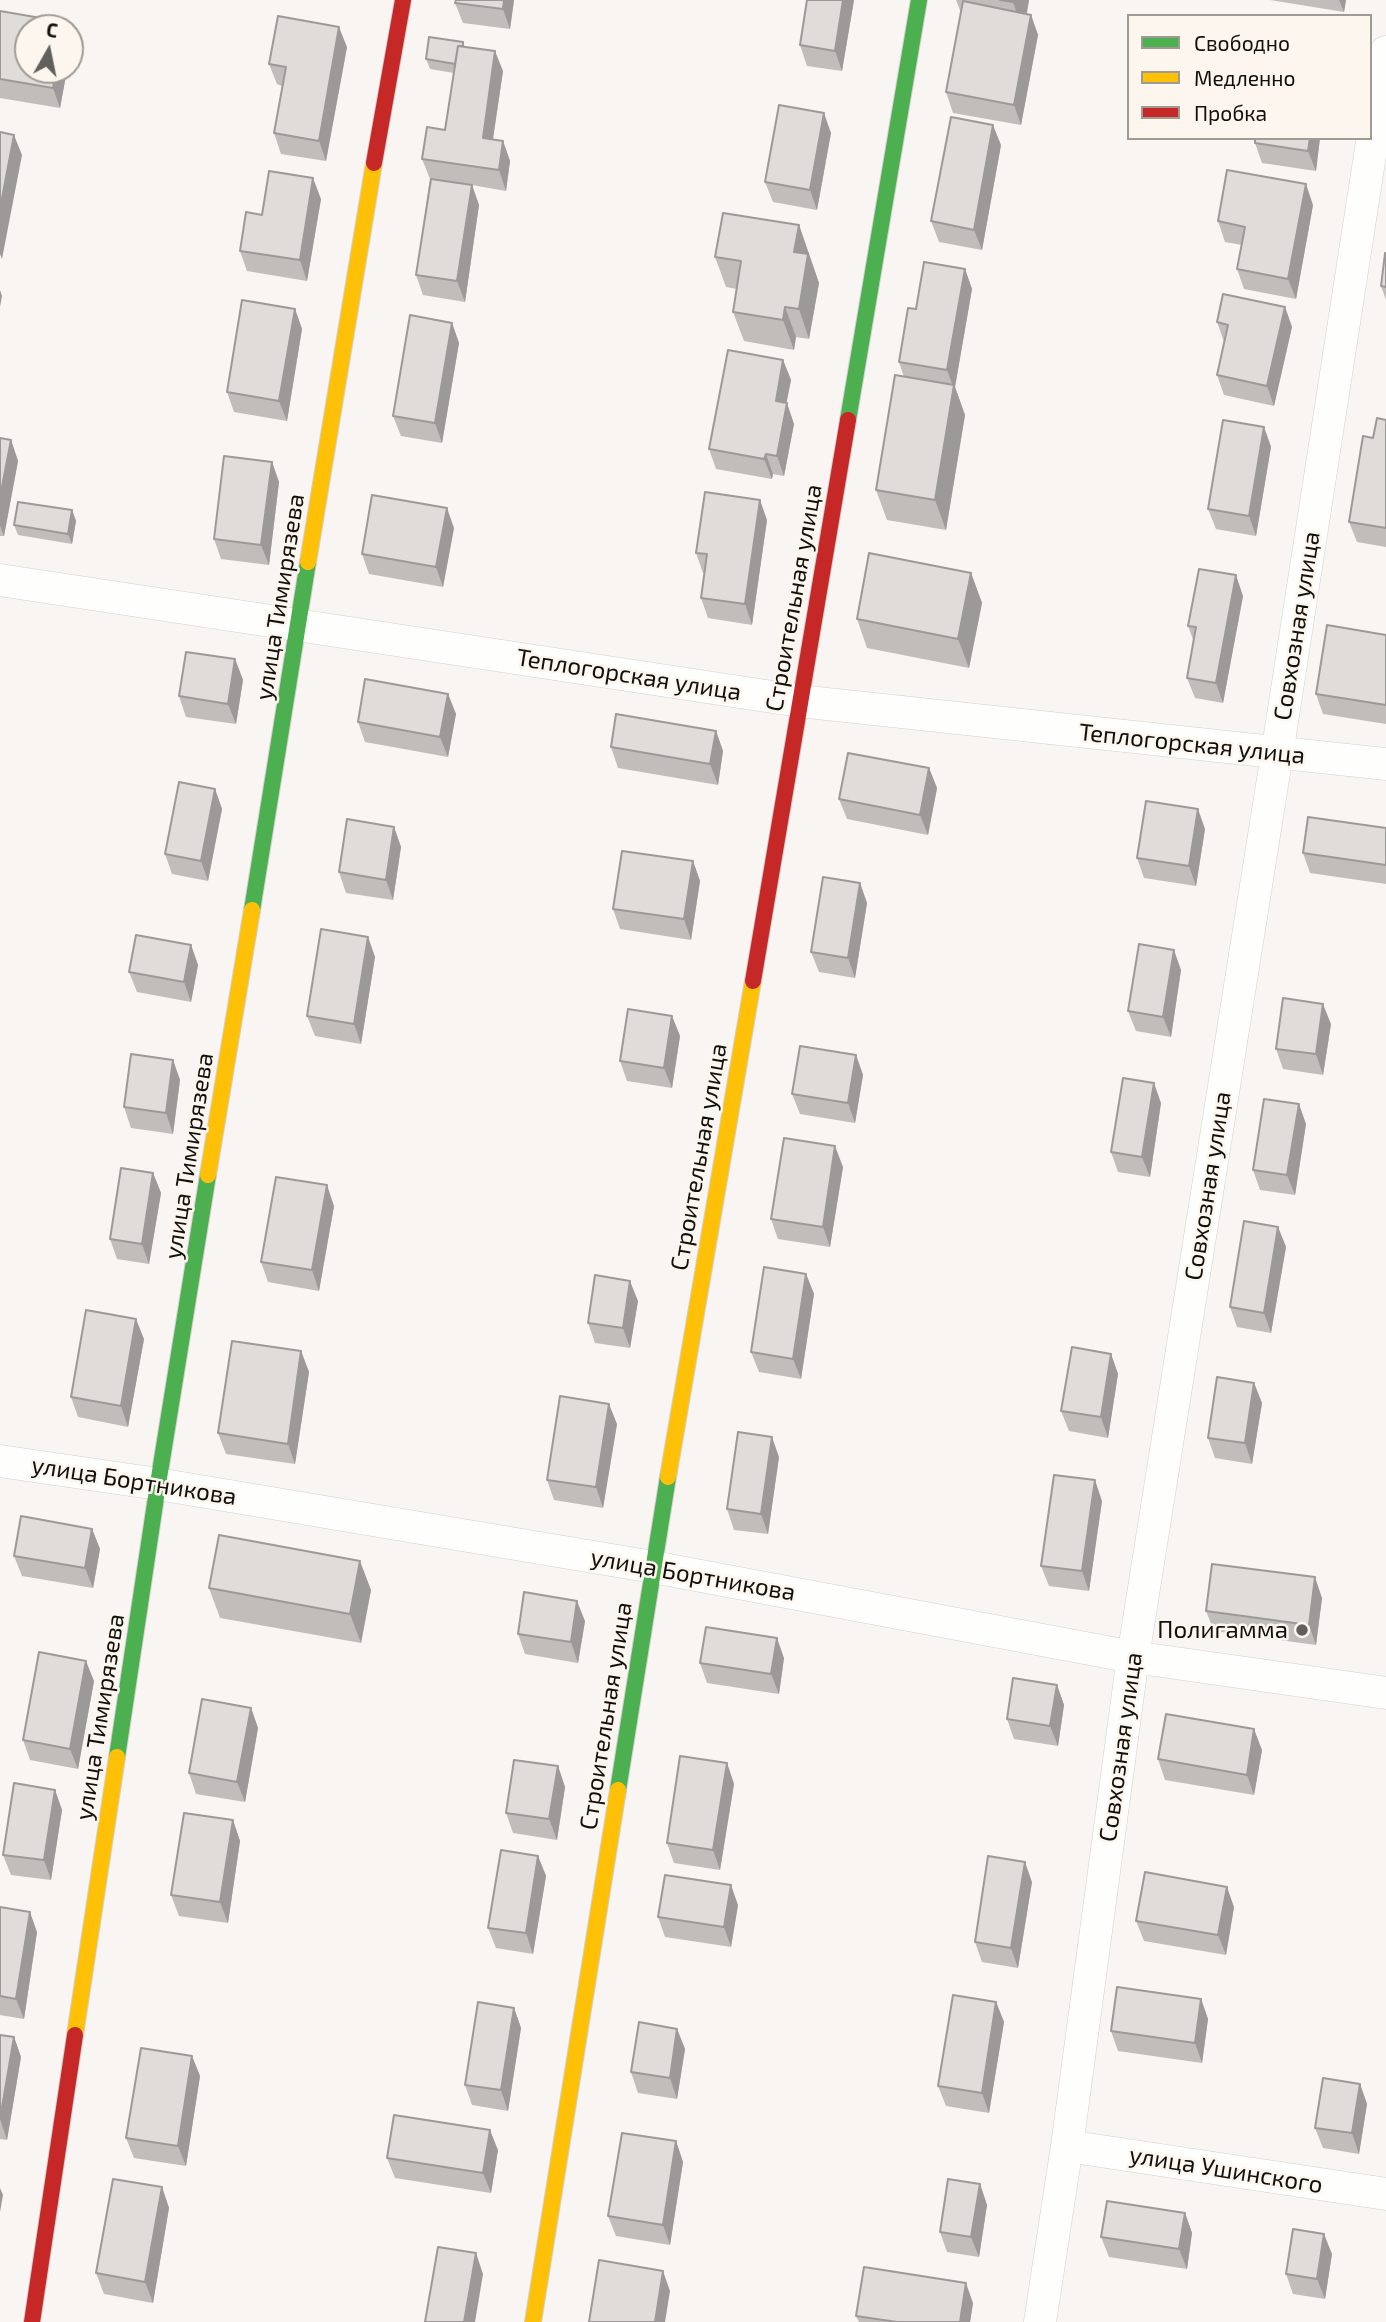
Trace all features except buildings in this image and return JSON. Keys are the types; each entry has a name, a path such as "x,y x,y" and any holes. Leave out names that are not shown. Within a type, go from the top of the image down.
{"street":[{"name":"улица Тимирязева","path":"32,2322 158,1484 369,189 403,0"},
{"name":"Строительная улица","path":"533,2322 653,1567 919,0"},
{"name":"Совхозная улица","path":"1040,2322 1067,2146 1133,1657 1386,52"},
{"name":"Теплогорская улица","path":"0,580 799,701 1386,764"},
{"name":"улица Бортникова","path":"0,1461 158,1484 653,1567 1133,1657 1386,1693"},
{"name":"улица Ушинского","path":"1067,2146 1386,2194"}],"traffic: fast":[{"path":"848,420 919,0"},
{"path":"252,910 308,562"},
{"path":"117,1757 208,1175"},
{"path":"618,1790 668,1477"}],"traffic: slow":[{"path":"308,562 374,163"},
{"path":"208,1175 252,910"},
{"path":"668,1477 753,981"},
{"path":"75,2035 117,1757"},
{"path":"533,2322 618,1790"}],"traffic: jam":[{"path":"374,163 403,0"},
{"path":"753,981 848,420"},
{"path":"32,2322 75,2035"}],"place":[{"name":"Полигамма","path":"1302,1630"}]}
